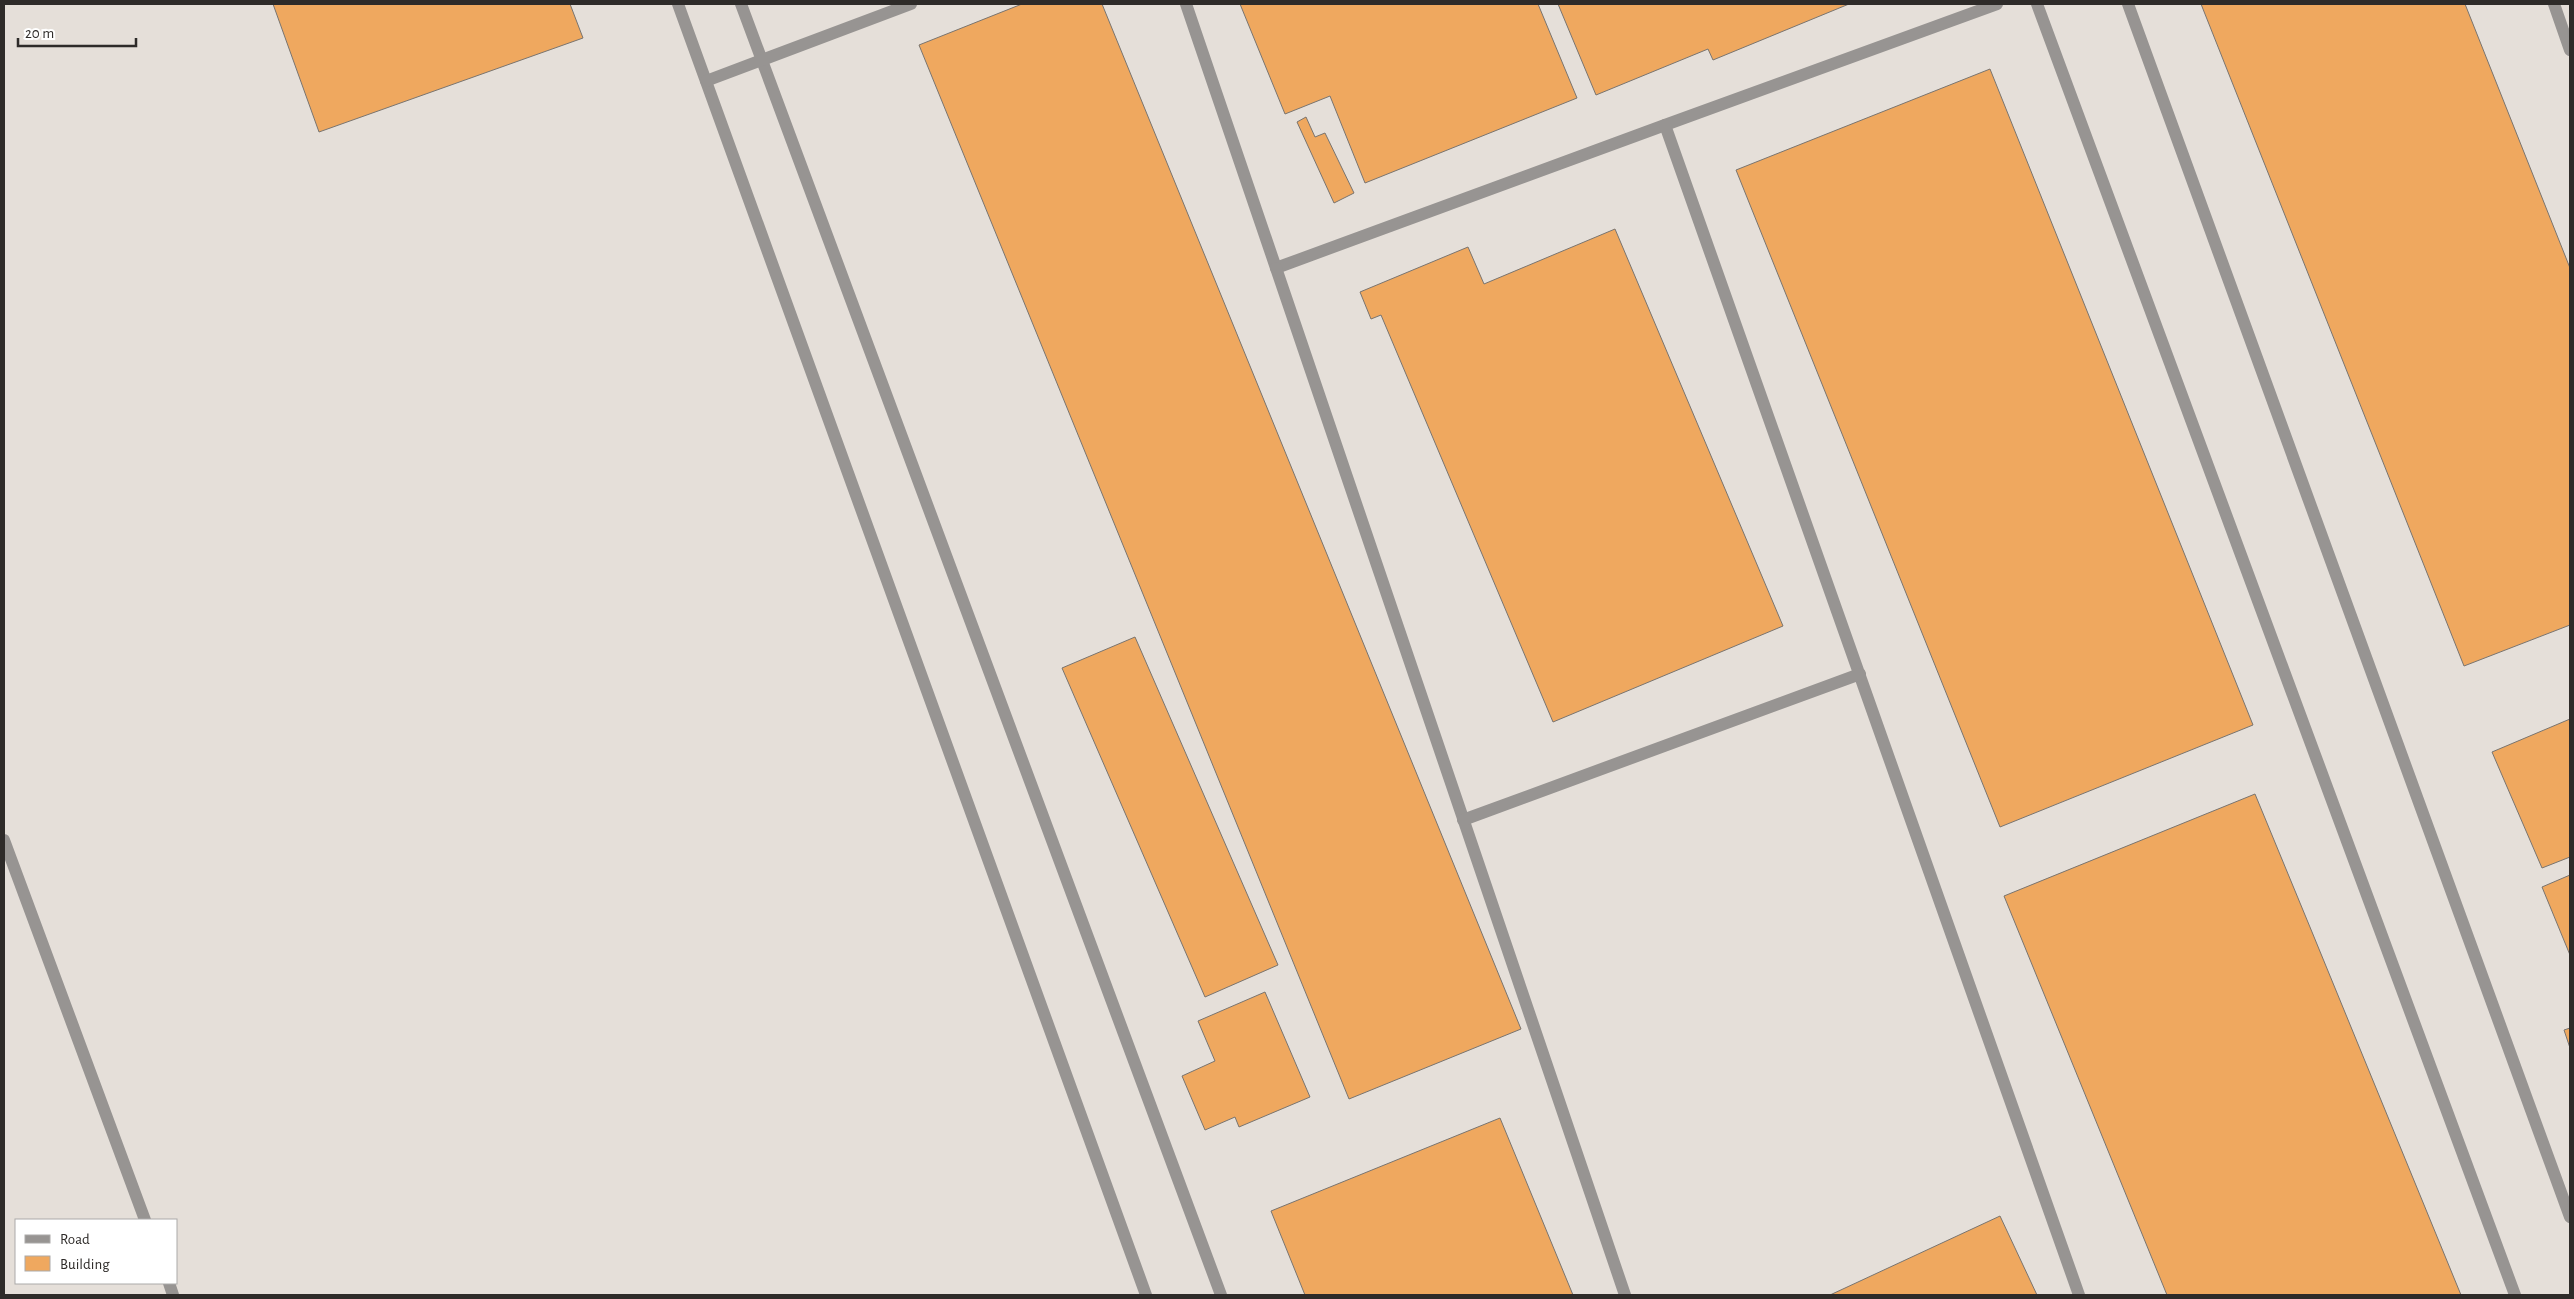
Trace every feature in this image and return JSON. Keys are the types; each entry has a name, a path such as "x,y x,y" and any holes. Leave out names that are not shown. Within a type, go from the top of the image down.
{"street":[{"path":"678,4 1146,1295"},
{"path":"741,4 1221,1295"},
{"path":"706,81 911,4"},
{"path":"1186,4 1624,1295"},
{"path":"1276,268 1997,4"},
{"path":"2037,4 2515,1295"},
{"path":"2128,4 2570,1217"},
{"path":"2554,4 2570,50"},
{"path":"1665,125 2079,1295"},
{"path":"1463,820 1860,674"},
{"path":"4,840 145,1219"}],"building":[{"path":"273,4 570,4 583,38 319,132"},
{"path":"1022,4 1102,4 1521,1029 1349,1099 919,45"},
{"path":"1240,4 1538,4 1577,98 1365,183 1330,96 1285,114"},
{"path":"1558,4 1849,4 1713,60 1708,49 1596,95"},
{"path":"2201,4 2465,4 2570,268 2570,625 2464,666"},
{"path":"1990,69 2253,725 2000,827 1736,170"},
{"path":"1306,117 1315,137 1325,133 1354,193 1334,203 1297,122"},
{"path":"1615,229 1783,626 1553,722 1381,315 1371,319 1360,292 1468,247 1484,284"},
{"path":"1135,637 1278,965 1205,997 1062,668"},
{"path":"2570,719 2570,857 2542,868 2492,752"},
{"path":"2255,794 2461,1295 2167,1295 2004,896"},
{"path":"2570,875 2570,955 2542,887"},
{"path":"1265,992 1310,1097 1239,1127 1235,1117 1205,1130 1182,1076 1215,1061 1198,1021"},
{"path":"2570,1028 2570,1048 2564,1030"},
{"path":"1500,1118 1573,1295 1305,1295 1271,1211"},
{"path":"2000,1216 2037,1295 1830,1295"}]}
